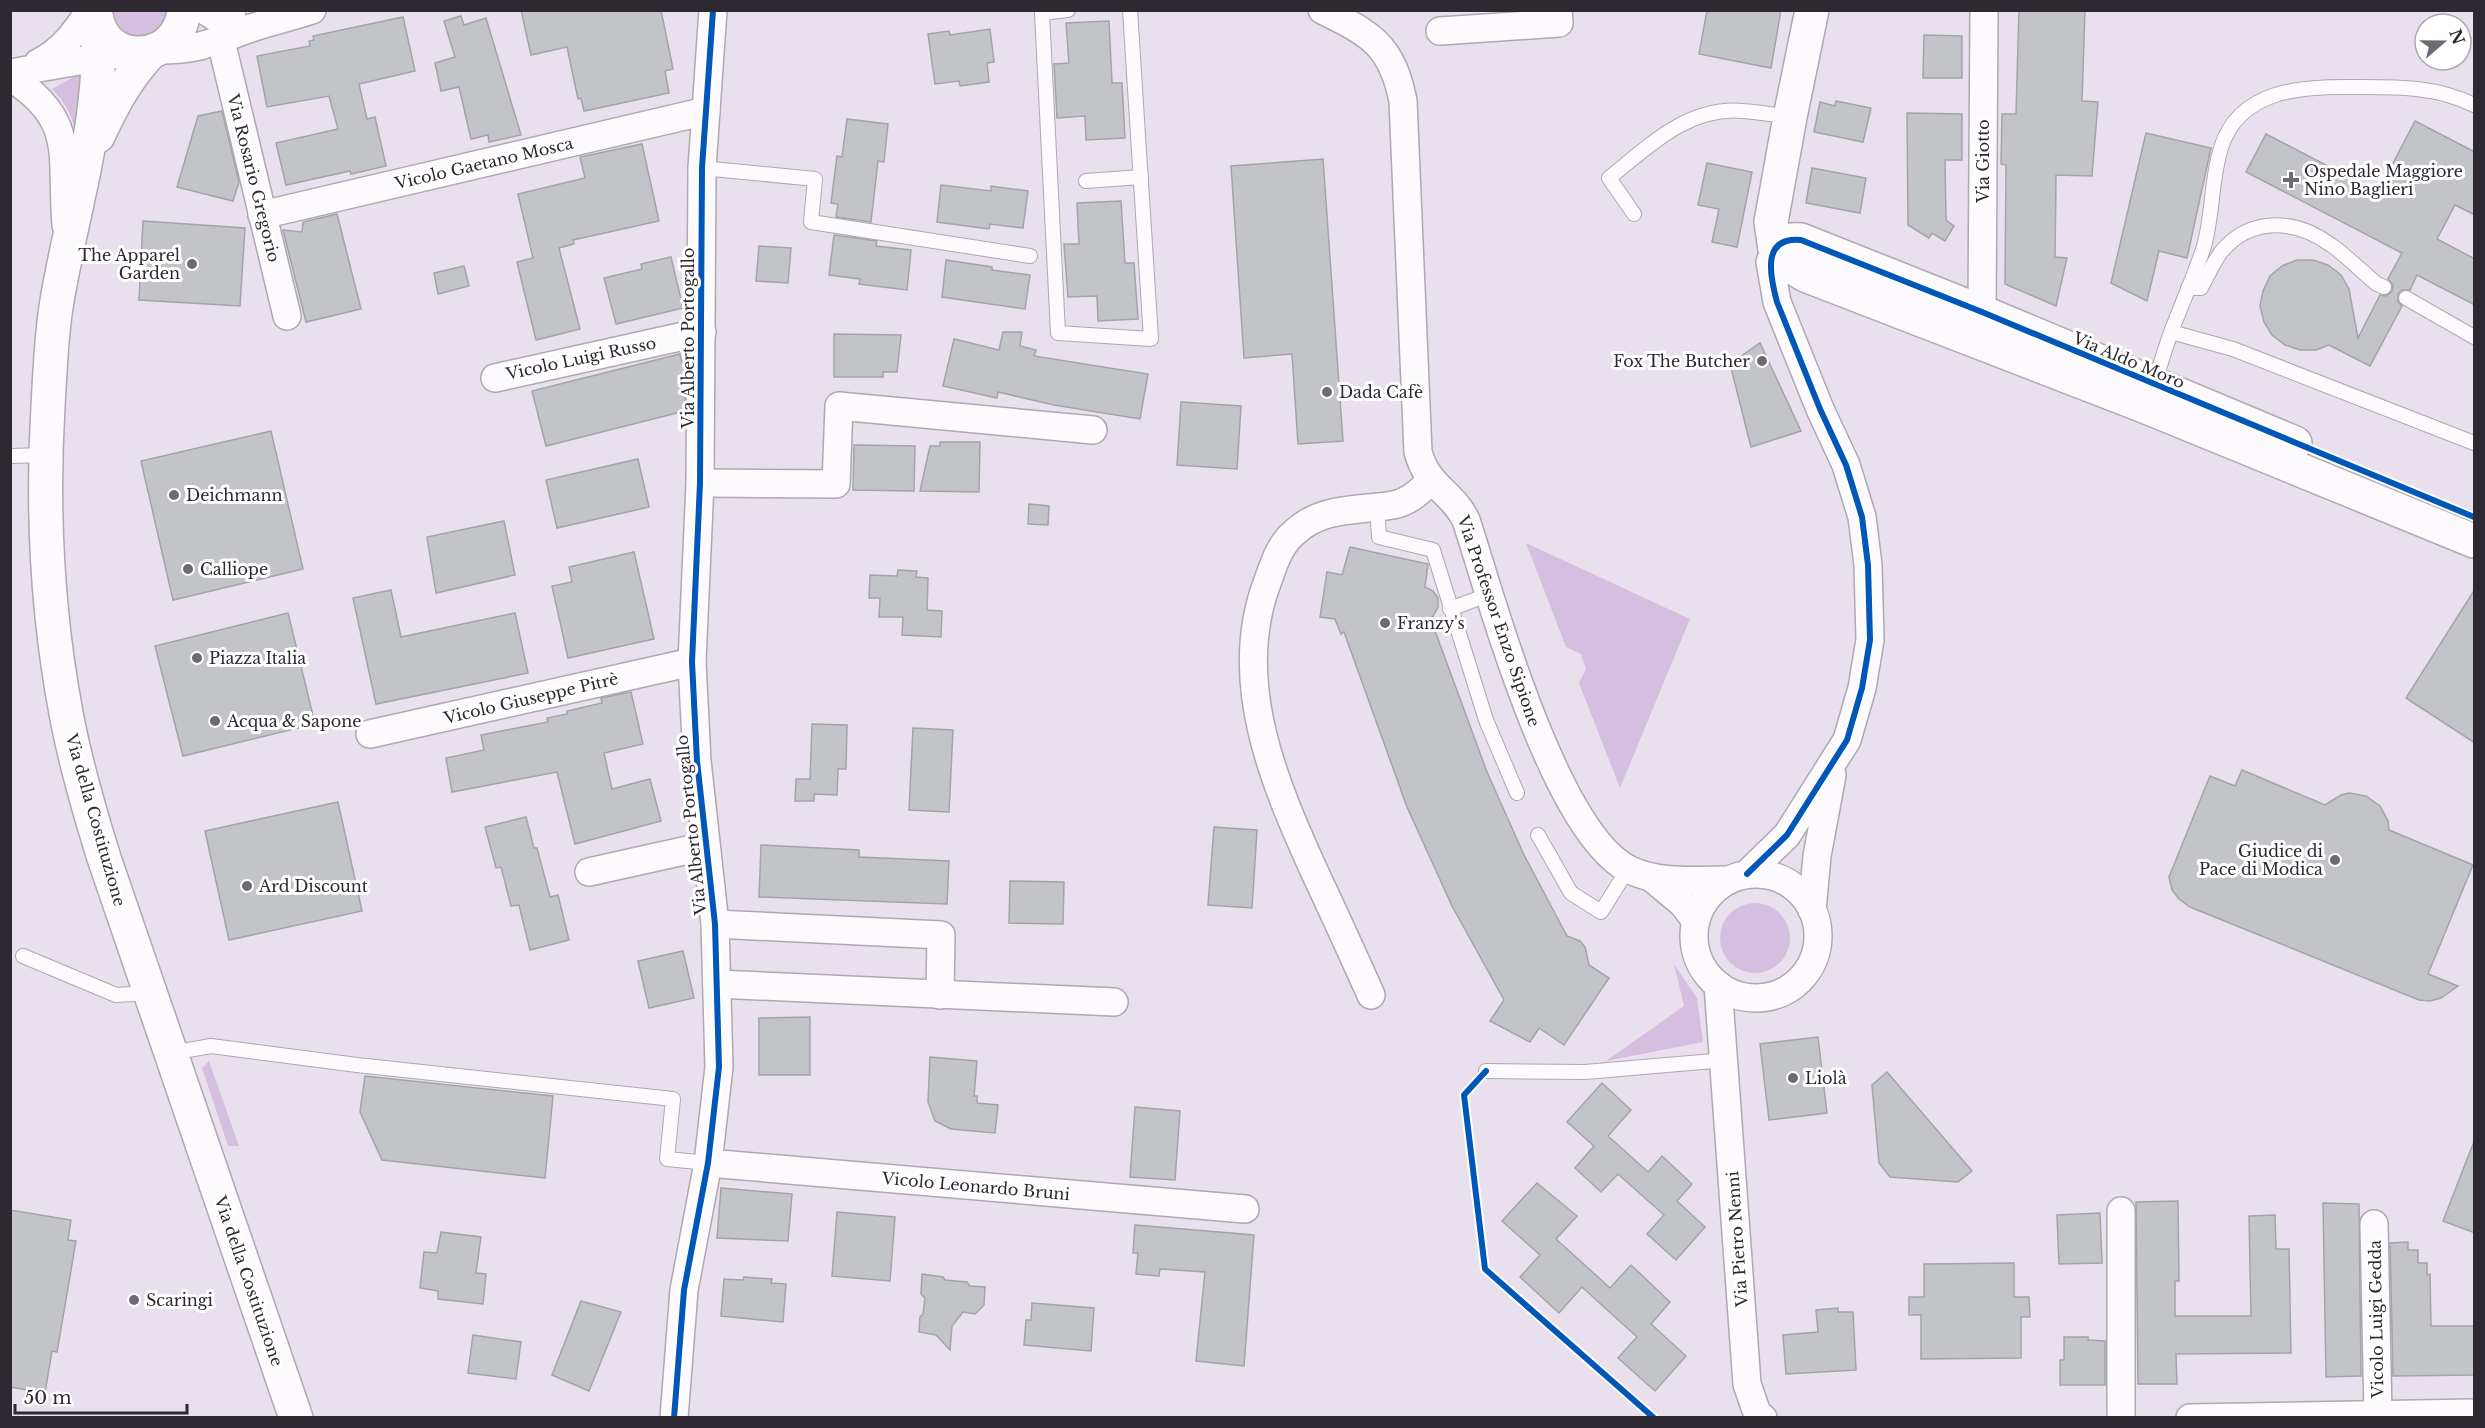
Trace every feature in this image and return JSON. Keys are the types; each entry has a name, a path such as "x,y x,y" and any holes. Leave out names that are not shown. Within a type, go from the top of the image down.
{"street":[{"path":"14,74 134,53 170,43 178,33 184,10"},
{"path":"204,10 233,28"},
{"path":"14,74 51,57 69,42 94,14 134,53 186,50 233,28 312,10"},
{"name":"Via Alberto Portogallo","path":"674,1418 684,1290 708,1163 719,1067 715,924 697,761 692,662 700,483 702,168 713,10"},
{"name":"Via Professor Enzo Sipione","path":"1322,10 1371,37 1382,47 1399,82 1404,113 1418,452 1423,468 1431,481 1463,513 1526,704 1567,795 1602,849 1628,869 1653,879"},
{"path":"1440,31 1559,23 1558,10"},
{"path":"1653,879 1738,877 1767,875 1785,881 1801,894 1812,910 1817,928 1817,946 1812,964 1801,979 1787,990 1770,997 1751,998 1733,994 1718,985 1702,967 1694,944 1696,921 1703,904 1714,890 1738,877 1787,835 1847,740 1862,688 1870,640 1869,593 1862,517 1846,465 1820,409 1777,302 1770,262 1785,259 1771,222 1812,10"},
{"name":"Via Giotto","path":"1982,312 1984,10"},
{"name":"Via Rosario Gregorio","path":"233,28 262,214 287,316"},
{"path":"86,162 130,75 134,53"},
{"path":"86,162 134,53"},
{"path":"14,74 48,107 57,124 63,147 63,193 68,242"},
{"name":"Vicolo Gaetano Mosca","path":"262,214 706,111"},
{"name":"Via della Costituzione","path":"86,162 56,309 45,455 49,585 65,712 97,836 296,1418"},
{"name":"Via Aldo Moro","path":"2475,517 2149,396 1806,275 1785,259 1782,242 1789,239 1801,240 1982,312 2149,396 2475,541"},
{"name":"Vicolo Luigi Russo","path":"495,378 702,332"},
{"path":"700,483 836,484 839,406 1093,430"},
{"path":"1371,995 1296,832 1270,764 1257,712 1253,667 1262,597 1278,552 1294,532 1315,518 1339,510 1395,505 1413,497 1431,481"},
{"name":"Vicolo Giuseppe Pitrè","path":"370,734 692,662"},
{"path":"1812,910 1817,856 1834,762"},
{"path":"589,872 705,846"},
{"path":"1653,879 1683,904 1696,921"},
{"path":"715,924 941,935 940,995"},
{"path":"717,984 1114,1002"},
{"name":"Via Pietro Nenni","path":"1718,985 1748,1384 1757,1413 1763,1418"},
{"path":"1725,1058 1751,998"},
{"name":"Vicolo Leonardo Bruni","path":"708,1163 1245,1209"},
{"path":"2121,1211 2121,1418"},
{"name":"Vicolo Luigi Gedda","path":"2374,1224 2378,1415"},
{"path":"2190,1418 2475,1413"}],"lane":[{"path":"1068,10 1042,13 1058,333 1151,339 1130,10"},
{"path":"2149,396 2204,246 2221,147 2232,124 2245,108 2266,98 2297,89 2343,87 2426,89 2456,96 2475,105"},
{"path":"1634,214 1609,178 1675,127 1705,114 1741,110 1790,117"},
{"path":"702,168 815,179 811,222 1030,256"},
{"path":"1086,181 1141,177"},
{"path":"2188,288 2201,288 2221,252 2238,237 2253,227 2271,224 2287,225 2318,236 2331,244 2377,284 2384,287"},
{"path":"2406,298 2475,337"},
{"path":"2171,332 2233,349 2475,443"},
{"path":"10,456 45,455"},
{"path":"1377,506 1379,537 1433,550 1486,720 1517,793"},
{"path":"1450,609 1490,594"},
{"path":"1538,835 1571,893 1601,912 1628,869"},
{"path":"23,956 116,995 150,993"},
{"path":"171,1053 211,1046 369,1066 673,1099 667,1159 708,1163"},
{"path":"1486,1071 1585,1072 1725,1058"}],"shaded area":[{"path":"110,11 170,11 161,26 154,32 137,37 121,32 113,21"},
{"path":"88,69 75,130 66,108 52,89"},
{"path":"1526,543 1690,619 1620,788 1579,683 1586,669 1581,654 1566,647"},
{"path":"1748,903 1762,903 1775,909 1784,918 1790,931 1788,951 1780,963 1762,973 1748,973 1735,967 1726,958 1720,945 1720,931 1726,918 1735,909"},
{"path":"1674,964 1697,998 1703,1042 1606,1061 1684,1006"},
{"path":"209,1061 239,1146 228,1146 202,1068"}],"building":[{"path":"521,10 661,10 673,69 665,71 669,93 584,111 581,98 578,99 567,47 531,55"},
{"path":"1707,10 1781,10 1771,68 1699,54"},
{"path":"2019,10 2085,10 2082,101 2098,102 2092,176 2056,175 2055,257 2067,258 2056,306 2005,284 2006,165 2001,164 2002,114 2016,114"},
{"path":"461,16 464,25 486,18 521,135 489,142 488,135 471,139 459,87 441,91 435,63 455,57 444,21"},
{"path":"403,17 415,71 359,84 367,119 375,117 386,166 351,174 350,171 286,185 276,143 338,129 329,96 267,107 257,56 310,46 309,41 314,40 313,36"},
{"path":"1109,21 1112,83 1122,83 1125,138 1086,140 1085,116 1057,118 1054,64 1069,63 1066,23"},
{"path":"990,29 994,62 987,63 989,82 960,86 959,81 935,84 928,34 949,31 950,35"},
{"path":"1924,35 1962,36 1962,78 1923,78"},
{"path":"1836,101 1871,108 1863,142 1814,132 1820,102 1835,106"},
{"path":"222,111 239,182 233,201 177,187 198,116"},
{"path":"1907,113 1962,114 1962,160 1945,160 1946,220 1954,226 1945,241 1932,233 1929,238 1908,225"},
{"path":"847,119 888,124 884,162 878,161 871,222 836,217 838,204 831,203 837,156 842,157"},
{"path":"2415,121 2475,152 2475,215 2455,205 2437,239 2475,259 2475,305 2417,275 2410,290 2402,290 2398,294 2398,302 2402,306 2370,366 2329,345 2316,350 2300,350 2285,345 2272,335 2264,322 2260,306 2263,291 2270,276 2282,266 2297,260 2313,260 2328,265 2341,275 2349,289 2358,338 2380,295 2386,296 2392,291 2393,285 2388,279 2402,253 2246,172 2266,134 2378,192"},
{"path":"2146,133 2211,148 2187,258 2159,251 2147,301 2111,283"},
{"path":"642,144 659,221 573,240 574,244 559,248 580,329 536,340 517,262 533,258 518,194 585,178 580,157"},
{"path":"1323,159 1343,441 1298,444 1292,354 1244,358 1231,166"},
{"path":"1707,163 1752,172 1737,247 1712,242 1719,209 1698,205"},
{"path":"1812,168 1866,178 1860,213 1806,203"},
{"path":"941,185 991,191 991,186 1028,191 1023,228 990,224 989,229 937,222"},
{"path":"1121,201 1125,263 1134,263 1138,319 1098,321 1097,296 1068,297 1064,244 1079,244 1077,203"},
{"path":"337,214 361,309 306,322 283,230 302,232 303,222"},
{"name":"The Apparel Garden","path":"143,221 245,228 240,306 139,300"},
{"path":"834,235 877,241 876,246 911,250 907,290 859,284 860,279 829,275"},
{"path":"759,246 791,248 788,283 756,281"},
{"path":"671,257 683,308 616,324 604,278 642,269 641,264"},
{"path":"946,260 1030,275 1025,309 942,297"},
{"path":"464,266 469,286 438,294 434,273"},
{"path":"1003,332 1022,332 1020,346 1036,350 1034,356 1148,374 1140,419 1054,405 998,392 997,398 943,386 954,339 999,350"},
{"path":"834,334 901,335 897,372 883,372 883,377 834,377"},
{"path":"1760,343 1801,431 1751,447 1730,364"},
{"path":"680,354 685,375 685,411 546,446 532,391"},
{"path":"1181,402 1241,406 1237,469 1177,465"},
{"path":"271,431 303,569 173,600 141,461"},
{"path":"940,442 980,442 979,492 920,491 930,446 940,446"},
{"path":"854,445 915,446 914,491 853,490"},
{"path":"638,459 649,507 557,528 546,480"},
{"path":"1029,504 1049,506 1048,525 1028,524"},
{"path":"504,521 515,575 436,593 427,537"},
{"path":"1350,547 1428,564 1425,587 1433,591 1438,598 1438,607 1431,620 1487,772 1524,855 1567,936 1580,941 1585,947 1589,965 1609,978 1564,1045 1539,1028 1530,1042 1490,1021 1504,1000 1452,906 1407,807 1344,632 1341,634 1335,619 1320,617 1327,572 1342,575"},
{"path":"634,552 654,639 568,658 552,586 572,582 569,567"},
{"path":"898,570 917,571 916,577 928,578 927,610 942,611 941,637 902,635 903,617 879,617 880,598 869,598 870,575 897,576"},
{"path":"2475,589 2475,743 2406,698"},
{"path":"391,590 401,637 515,613 528,673 376,704 353,598"},
{"path":"288,613 315,724 183,756 155,646"},
{"path":"631,692 643,744 604,753 612,789 650,779 661,821 575,844 557,772 452,792 446,758 484,750 481,735 548,722 547,718 602,703 601,698"},
{"path":"812,724 847,725 846,769 838,769 837,795 814,794 814,801 795,801 796,779 810,779"},
{"path":"913,728 953,730 949,812 909,810"},
{"path":"2242,770 2325,805 2349,793 2366,796 2380,806 2388,821 2389,830 2473,865 2428,974 2458,986 2441,998 2430,1001 2419,1000 2190,907 2179,899 2172,890 2169,877 2210,776 2235,786"},
{"path":"338,802 362,911 229,940 205,831"},
{"path":"526,817 550,897 558,895 569,940 530,950 519,905 511,906 501,867 496,868 485,827"},
{"path":"1214,827 1257,830 1252,908 1208,905"},
{"path":"761,845 859,850 859,857 949,861 947,904 759,897"},
{"path":"1010,881 1064,882 1063,924 1009,923"},
{"path":"683,951 694,998 649,1008 638,961"},
{"path":"810,1017 810,1075 759,1075 759,1018"},
{"name":"Liolà","path":"1818,1037 1827,1113 1769,1120 1760,1044"},
{"path":"930,1057 977,1061 974,1096 977,1096 977,1103 998,1105 995,1133 951,1129 935,1121 928,1102"},
{"path":"1887,1072 1972,1171 1958,1182 1890,1177 1879,1163 1872,1085"},
{"path":"365,1076 553,1096 545,1178 382,1160 360,1112"},
{"path":"1602,1083 1631,1110 1608,1136 1648,1172 1662,1156 1692,1184 1677,1201 1705,1227 1676,1260 1647,1234 1664,1215 1618,1174 1601,1192 1575,1168 1594,1146 1567,1122"},
{"path":"1135,1107 1180,1111 1175,1180 1130,1177"},
{"path":"2473,1144 2475,1144 2475,1233 2443,1221"},
{"path":"1537,1183 1577,1216 1556,1239 1610,1288 1631,1265 1670,1302 1651,1324 1686,1356 1655,1391 1618,1358 1637,1337 1582,1287 1559,1313 1520,1277 1540,1255 1502,1221"},
{"path":"721,1188 792,1194 788,1241 717,1238"},
{"path":"2178,1201 2179,1281 2175,1281 2175,1316 2251,1316 2249,1216 2275,1215 2276,1249 2289,1249 2291,1353 2176,1354 2177,1384 2138,1384 2136,1202"},
{"path":"2323,1203 2359,1204 2361,1376 2326,1377"},
{"path":"10,1210 71,1220 68,1240 76,1241 57,1352 52,1351 45,1393 10,1387"},
{"path":"837,1212 895,1217 890,1281 832,1276"},
{"path":"2100,1213 2102,1263 2059,1264 2057,1215"},
{"path":"1135,1225 1254,1235 1244,1366 1196,1361 1205,1272 1160,1269 1159,1276 1136,1274 1138,1253 1133,1253"},
{"path":"441,1232 481,1237 476,1273 486,1274 483,1304 438,1299 438,1291 420,1288 424,1252 437,1253"},
{"path":"2408,1242 2408,1250 2418,1250 2418,1263 2427,1263 2427,1275 2430,1274 2431,1326 2475,1326 2475,1375 2393,1376 2390,1243"},
{"path":"2014,1263 2014,1297 2029,1297 2030,1317 2021,1317 2021,1358 1921,1359 1921,1315 1909,1315 1909,1297 1924,1297 1924,1264"},
{"path":"922,1274 943,1277 945,1280 967,1282 970,1286 985,1287 984,1305 975,1314 963,1312 952,1326 950,1350 936,1335 919,1332 925,1298 921,1294"},
{"path":"744,1277 772,1279 771,1283 786,1284 783,1322 721,1316 724,1279 743,1280"},
{"path":"581,1301 621,1312 589,1391 552,1375"},
{"path":"1032,1303 1094,1308 1091,1351 1024,1345 1026,1320 1031,1320"},
{"path":"1838,1308 1838,1312 1853,1312 1856,1370 1786,1374 1783,1335 1818,1332 1816,1310"},
{"path":"473,1335 521,1342 516,1379 468,1373"},
{"path":"2064,1337 2088,1337 2088,1340 2105,1341 2105,1385 2060,1385 2060,1360 2064,1360"}],"cycle path":[{"path":"674,1418 684,1290 708,1163 719,1067 715,924 697,761 692,662 700,483 702,168 713,10"},
{"path":"1747,874 1787,835 1847,740 1862,688 1870,640 1868,565 1862,517 1846,465 1820,409 1777,302 1772,281 1771,260 1779,244 1788,240 1801,240 1982,312 2474,517"},
{"path":"1486,1071 1464,1095 1485,1269 1654,1418"}],"place":[{"name":"Ospedale Maggiore Nino Baglieri","path":"2291,180"},
{"name":"The Apparel Garden","path":"192,264"},
{"name":"Fox The Butcher","path":"1762,361"},
{"name":"Dada Cafè","path":"1327,392"},
{"name":"Deichmann","path":"174,495"},
{"name":"Calliope","path":"188,569"},
{"name":"Franzy's","path":"1385,623"},
{"name":"Piazza Italia","path":"197,658"},
{"name":"Acqua & Sapone","path":"215,721"},
{"name":"Giudice di Pace di Modica","path":"2335,860"},
{"name":"Ard Discount","path":"247,886"},
{"name":"Liolà","path":"1793,1078"},
{"name":"Scaringi","path":"134,1300"}]}
